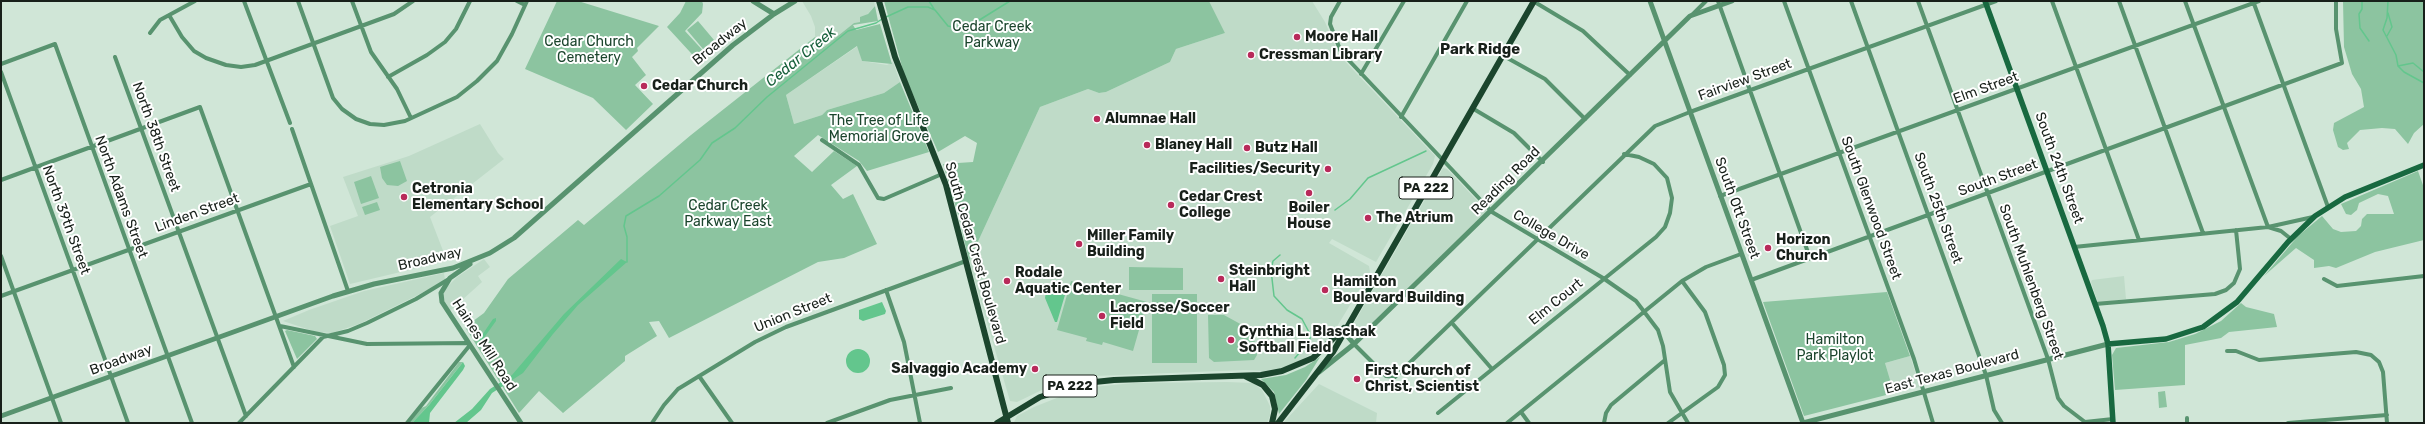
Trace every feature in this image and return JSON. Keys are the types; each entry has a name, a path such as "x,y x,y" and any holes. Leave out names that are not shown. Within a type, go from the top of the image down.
{"main road":[{"name":"PA 222","path":"1278,423 1318,373 1344,332 1533,1"},
{"name":"South 24th Street","path":"1986,3 2095,304 2108,344 2113,421"},
{"name":"South Cedar Crest Boulevard","path":"880,4 886,28 903,79 942,174 1008,423"},
{"path":"2108,344 2166,339 2203,327 2236,302 2291,239 2315,216 2328,207 2357,192 2424,165"},
{"name":"PA 222","path":"996,423 1040,397 1085,382 1272,374 1303,363 1322,351 1349,322"},
{"path":"1243,375 1259,382 1270,392 1275,405 1272,423"}],"street":[{"path":"150,33 157,23 195,1"},
{"path":"244,1 265,61 290,123"},
{"path":"298,1 333,98 342,109 356,119 370,124 396,124 411,118 457,97 487,72 497,61 512,34 526,3 517,1"},
{"path":"352,1 370,52 397,89 411,118"},
{"path":"169,15 184,41 194,51 206,58 234,66 248,66 394,14 413,1"},
{"path":"388,77 427,55 445,42 456,29 470,1"},
{"path":"752,1 774,14"},
{"name":"Broadway","path":"1,416 348,291 449,269 475,260 514,238 688,83 774,14 795,1"},
{"name":"College Drive","path":"1340,1 1331,17 1330,27 1341,52 1492,212 1604,278 1626,293 1645,312 1661,337 1670,392 1688,423"},
{"path":"1361,74 1404,1"},
{"path":"1401,117 1467,1"},
{"path":"1533,1 1583,31 1630,75"},
{"name":"South Ott Street","path":"1650,1 1803,423"},
{"name":"Reading Road","path":"1318,373 1354,344 1492,212 1706,1"},
{"path":"1690,16 1718,3 1732,1"},
{"name":"South Glenwood Street","path":"1784,1 1925,391 1934,423"},
{"name":"South 25th Street","path":"1851,1 1986,375 1994,410 2002,423"},
{"name":"South Muhlenberg Street","path":"1918,1 2048,359 2056,393 2064,406 2085,422 2113,421"},
{"name":"Fairview Street","path":"1354,344 1386,376 1390,378 1395,376 1538,240 1624,154 1655,126 1986,3 1996,1"},
{"path":"2052,1 2139,240"},
{"path":"2119,1 2203,233"},
{"path":"2185,1 2268,227"},
{"name":"Elm Street","path":"1720,196 2194,25 2253,2 2260,1"},
{"name":"South Street","path":"1751,280 2342,63 2336,29 2336,1"},
{"path":"2253,2 2328,207"},
{"path":"1718,3 1810,258"},
{"name":"North Adams Street","path":"1,64 55,44 128,250 192,423"},
{"path":"1502,55 1545,79 1586,119"},
{"name":"North 38th Street","path":"115,57 246,416"},
{"name":"North 39th Street","path":"1,72 128,423"},
{"path":"1,180 200,107 294,366"},
{"path":"1472,108 1514,133 1543,162"},
{"path":"292,129 348,291"},
{"path":"822,140 859,165 878,198 884,199 942,174"},
{"name":"Elm Court","path":"1438,413 1656,237 1665,226 1670,213 1672,192 1663,172 1645,159 1624,154"},
{"name":"Linden Street","path":"1,296 311,184"},
{"path":"2074,247 2268,227 2299,222 2315,216"},
{"path":"2268,227 2281,231 2291,239"},
{"path":"2095,304 2215,294 2226,290 2234,283 2240,269 2236,230"},
{"path":"1507,423 1682,281 1706,267 1741,254"},
{"path":"1,256 61,423"},
{"path":"239,423 323,337 348,331 416,299 450,278 475,260"},
{"name":"Union Street","path":"652,423 670,398 699,376 744,347 775,332 966,261"},
{"path":"2324,279 2338,286 2424,276"},
{"name":"Haines Mill Road","path":"450,278 443,288 442,302 521,423"},
{"path":"1668,423 1718,387 1723,380 1724,365 1705,312 1682,281"},
{"path":"886,290 904,342 920,423"},
{"path":"1452,323 1492,369"},
{"path":"280,326 323,337 379,345 469,344"},
{"path":"1344,332 1354,344"},
{"path":"407,423 469,344"},
{"name":"East Texas Boulevard","path":"1803,423 2108,344"},
{"path":"2227,351 2236,351 2260,360 2366,353 2375,358 2383,372 2387,423"},
{"path":"1604,423 1606,413 1611,405 1665,360"},
{"path":"699,376 732,423"},
{"path":"827,423 890,400 952,388"},
{"path":"1521,412 1529,423"},
{"path":"2288,423 2387,415"},
{"path":"2186,418 2187,423"}],"shaded area":[{"path":"802,1 874,1 875,6 860,22 854,23 824,47 815,37 815,27 811,16"},
{"name":"Cedar Crest College","path":"1209,1 1312,1 1325,22 1339,55 1435,156 1433,164 1376,262 1332,239 1329,243 1369,266 1370,272 1330,338 1305,358 1286,367 1264,371 1245,370 1095,376 1048,387 1017,402 1010,401 969,261 1040,107 1088,89 1099,93 1106,92 1170,62 1176,49 1225,33"},
{"path":"858,46 862,61 887,65 893,62 900,82 884,93 827,110 822,115 794,124 786,95"},
{"name":"Cetronia Elementary School","path":"480,124 498,153 504,159 430,217 447,261 350,284 330,226 358,216 343,177 409,156"},
{"path":"1443,168 1447,169 1487,211 1358,337 1353,338 1349,332"},
{"path":"484,259 490,267 478,276 482,282 450,311 445,303 443,295 446,288 457,277"},
{"path":"621,259 627,262 578,305 553,334 523,373 492,393 481,410 466,423 454,423 472,409 490,389 512,375 564,314"},
{"path":"444,273 445,280 420,294 359,324 332,333 316,332 283,321 309,310 364,291"},
{"path":"2124,276 2126,299 2098,303 2091,282 2092,280"},
{"path":"1067,288 1057,322 1055,322 1045,298 1046,292 1052,289"},
{"path":"882,302 886,311 885,314 863,321 859,319 859,310"},
{"path":"496,318 496,321 478,346 476,344 493,319"},
{"path":"858,349 867,352 870,361 867,370 858,373 849,370 846,361 849,352"},
{"path":"1910,356 1920,387 1894,393 1885,363"},
{"path":"463,362 465,366 463,370 430,413 429,423 412,423 429,405"},
{"path":"1134,383 1253,383 1262,390 1270,406 1270,416 1267,423 1014,422 1017,416 1034,407 1082,388"},
{"path":"1319,384 1377,413 1376,423 1283,423"}],"green space":[{"name":"Cedar Church Cemetery","path":"557,1 578,1 659,26 637,48 638,51 632,57 646,75 635,85 653,104 626,130 593,98 525,69"},
{"path":"686,1 702,1 703,4 702,13 685,31 707,55 701,64 667,27 680,13"},
{"name":"Cedar Creek Parkway","path":"884,1 1209,1 1225,33 1176,49 1170,62 1106,92 1099,93 1088,89 1040,107 969,261 958,214 943,164 973,162 977,143 965,136 938,152 904,74"},
{"path":"2343,1 2424,1 2424,124 2414,133 2408,144 2395,129 2382,128 2360,130 2347,143 2349,149 2343,150 2338,147 2333,130 2334,123 2364,107 2361,89 2352,74 2344,47"},
{"name":"Cedar Creek Parkway East","path":"875,6 878,21 853,25 856,30 880,24 892,64 862,61 857,46 786,95 794,124 822,115 827,110 884,93 900,82 929,152 867,171 859,161 818,135 794,156 812,172 834,151 857,166 831,185 843,199 853,194 877,244 844,258 818,262 669,338 659,321 649,322 657,336 625,356 625,361 563,413 539,391 519,413 465,327 484,313 508,279 578,220 584,225 691,135 815,37 824,47 854,23 860,22 860,17 868,14"},
{"path":"698,21 714,40 703,49 687,30"},
{"path":"400,161 407,181 398,186 387,185 382,178 380,167"},
{"path":"2418,171 2424,188 2424,240 2375,252 2336,268 2329,266 2314,268 2314,260 2296,248 2264,276 2298,236 2322,216 2333,229 2341,232 2356,231 2361,226 2362,219 2367,214 2394,214 2388,196 2378,194 2359,203 2357,210 2351,215 2346,214 2341,204"},
{"path":"371,176 379,198 361,204 354,182"},
{"path":"377,202 380,210 365,215 362,207"},
{"path":"1129,267 1183,268 1183,290 1129,290"},
{"name":"Lacrosse/Soccer Field","path":"1071,281 1147,302 1133,351 1103,342 1102,345 1086,341 1087,338 1057,330"},
{"name":"Hamilton Park Playlot","path":"1887,292 1910,356 1885,363 1894,393 1804,416 1763,302"},
{"path":"1152,294 1197,294 1197,363 1152,363"},
{"path":"2241,303 2246,307 2274,314 2277,327 2229,332 2221,338 2185,345 2185,385 2115,390 2112,355 2116,348 2169,342 2195,334 2221,321"},
{"name":"Cynthia L. Blaschak Softball Field","path":"1208,315 1224,315 1244,326 1255,342 1257,355 1254,360 1214,362 1209,358"},
{"path":"287,330 315,336 317,339 297,359 285,331"},
{"path":"1320,357 1306,380 1279,414 1274,392 1261,379 1286,375 1305,367"},
{"path":"459,362 463,362 429,405 412,423 409,423 419,409 426,406"},
{"path":"2165,391 2167,407 2159,408 2158,392"}],"waterway":[{"path":"929,1 934,9"},
{"name":"Cedar Creek","path":"886,17 908,7 928,7 935,10 948,26 957,28 981,19 1010,1"},
{"path":"2362,1 2362,9 2359,14 2360,28 2369,41"},
{"name":"Cedar Creek","path":"2388,1 2387,18 2383,30 2396,55 2398,66 2404,72 2424,83"},
{"path":"2387,36 2392,27 2388,13"},
{"name":"Cedar Creek","path":"627,262 627,237 624,226 626,216 659,196 700,160 712,143 735,128 767,97 848,31 876,23 882,19"},
{"path":"2398,66 2413,63 2424,72"},
{"path":"1335,210 1350,199 1368,178 1426,151"},
{"path":"1280,255 1273,261 1271,270 1274,296 1287,310 1302,319 1310,334 1310,340 1295,358"}],"place":[{"name":"Moore Hall","path":"1297,37"},
{"name":"Cressman Library","path":"1251,55"},
{"name":"Cedar Church","path":"644,86"},
{"name":"Alumnae Hall","path":"1097,119"},
{"name":"Blaney Hall","path":"1147,145"},
{"name":"Butz Hall","path":"1247,148"},
{"name":"Facilities/Security","path":"1328,169"},
{"name":"Boiler House","path":"1309,193"},
{"name":"Cetronia Elementary School","path":"404,197"},
{"name":"Cedar Crest College","path":"1171,205"},
{"name":"The Atrium","path":"1368,218"},
{"name":"Miller Family Building","path":"1079,244"},
{"name":"Horizon Church","path":"1768,248"},
{"name":"Steinbright Hall","path":"1221,279"},
{"name":"Rodale Aquatic Center","path":"1007,281"},
{"name":"Hamilton Boulevard Building","path":"1325,290"},
{"name":"Lacrosse/Soccer Field","path":"1102,316"},
{"name":"Cynthia L. Blaschak Softball Field","path":"1231,340"},
{"name":"Salvaggio Academy","path":"1035,369"},
{"name":"First Church of Christ, Scientist","path":"1357,379"}],"district":[{"name":"Park Ridge","path":"1480,50"}],"park label":[{"name":"The Tree of Life Memorial Grove","path":"879,130"}]}
